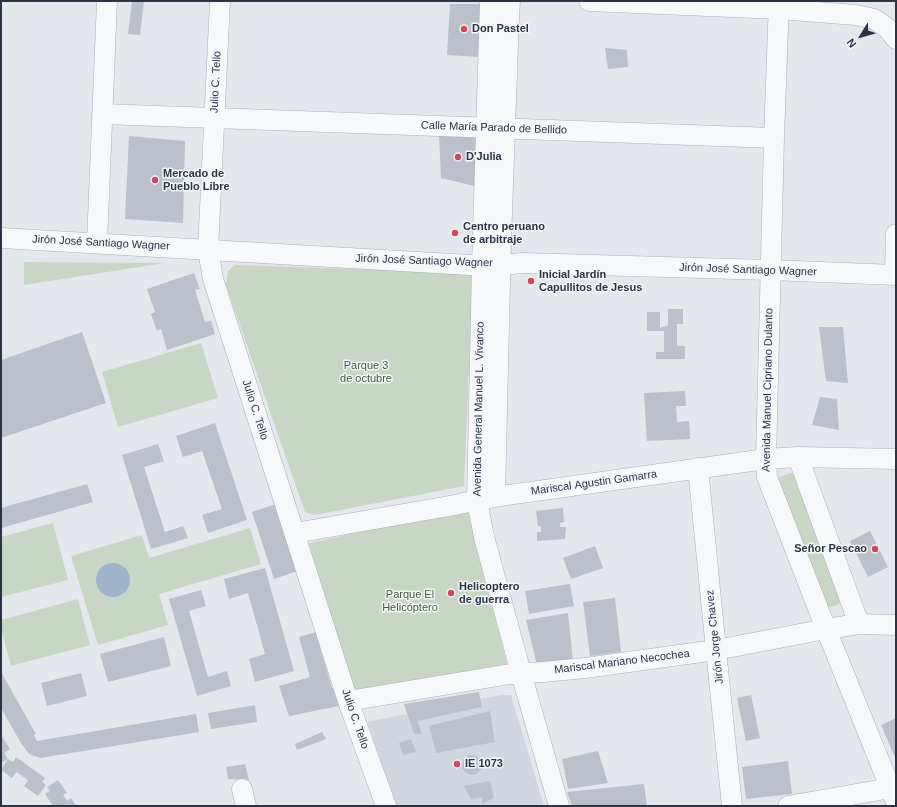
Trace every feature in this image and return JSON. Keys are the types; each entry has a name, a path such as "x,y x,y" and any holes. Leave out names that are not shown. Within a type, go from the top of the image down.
{"street":[{"path":"97,243 107,1"},
{"name":"Julio C. Tello","path":"220,1 208,250 213,279 348,701 386,806"},
{"name":"Avenida General Manuel L. Vivanco","path":"490,1 496,128 484,537 559,806"},
{"name":"Avenida General Manuel L. Vivanco","path":"496,128 510,1"},
{"path":"589,1 779,5 856,15 874,19 887,28 896,39"},
{"name":"Avenida Manuel Cipriano Dulanto","path":"779,5 774,138 766,459 767,477 826,629 894,793"},
{"name":"Calle María Parado de Bellido","path":"102,114 774,138"},
{"path":"895,275 896,234"},
{"name":"Jirón José Santiago Wagner","path":"1,238 439,263 492,265 522,263 895,275"},
{"path":"798,457 859,624"},
{"name":"Mariscal Agustin Gamarra","path":"295,533 455,506 508,495 766,459 798,457 896,458"},
{"name":"Jirón Jorge Chavez","path":"698,468 732,806"},
{"name":"Mariscal Mariano Necochea","path":"348,701 510,674 585,668 716,650 859,624 896,625"},
{"path":"788,806 894,793"}],"shaded area":[{"name":"IE 1073","path":"501,695 511,695 544,806 396,806 367,722"}],"green space":[{"path":"24,262 165,263 24,285"},
{"name":"Parque 3 de octubre","path":"235,265 473,273 464,486 315,515 305,512 226,285 228,271"},
{"path":"201,343 218,398 118,427 102,372"},
{"path":"792,473 797,477 843,599 838,605 830,607 823,604 775,481 779,477"},
{"name":"Parque El Helicóptero","path":"467,509 507,664 354,691 309,543"},
{"path":"53,523 68,580 1,597 1,537"},
{"path":"250,528 261,564 159,594 168,625 98,645 71,556 142,535 149,558"},
{"path":"78,599 90,645 11,666 1,628 1,620"}],"water":[{"path":"110,563 116,563 120,564 127,570 130,580 129,587 123,594 116,597 110,597 106,596 99,590 96,583 96,577 97,573 103,566"}],"building":[{"path":"132,1 144,1 140,35 128,34"},
{"name":"Don Pastel","path":"450,4 481,4 479,57 447,55"},
{"path":"605,48 627,50 628,67 608,69"},
{"name":"Mercado de Pueblo Libre","path":"129,136 185,141 183,223 125,219"},
{"name":"D'Julia","path":"439,136 477,137 474,186 441,178"},
{"path":"194,273 200,289 195,290 205,322 211,321 215,334 167,350 161,329 157,331 151,314 155,312 147,289"},
{"path":"668,309 683,309 683,324 677,324 677,346 685,346 685,359 656,359 656,352 664,352 664,331 647,331 647,312 660,312 660,328 668,325"},
{"path":"819,327 843,327 848,383 826,381"},
{"path":"82,332 106,403 1,438 1,360"},
{"path":"685,391 686,406 676,406 677,422 689,421 690,439 647,441 644,393"},
{"path":"820,397 837,399 839,430 812,425"},
{"path":"215,423 247,520 208,533 202,515 222,509 202,451 183,457 176,436"},
{"path":"158,444 164,461 144,467 165,532 183,526 188,538 151,549 122,455"},
{"path":"87,484 93,502 1,528 1,508"},
{"path":"276,504 297,571 274,579 252,512"},
{"path":"563,508 564,522 560,523 560,527 566,527 565,539 537,541 537,532 541,532 541,526 538,526 536,511"},
{"path":"870,531 888,567 868,577 850,541"},
{"path":"595,546 603,568 571,579 563,558"},
{"path":"265,568 294,671 255,682 249,659 265,654 248,593 229,599 224,579"},
{"path":"570,584 574,606 529,614 525,591"},
{"path":"201,590 206,606 189,611 208,677 227,671 231,686 197,696 169,599"},
{"path":"615,598 621,652 590,656 583,602"},
{"path":"568,613 573,661 538,669 526,620"},
{"path":"320,631 325,646 320,648 332,688 338,687 344,705 289,716 279,686 310,677 299,637"},
{"path":"164,637 171,666 108,682 100,654"},
{"path":"1,672 36,734 34,735 37,741 196,714 199,732 40,758 29,754 1,708"},
{"path":"81,673 87,696 47,706 41,683"},
{"path":"479,692 482,707 417,721 422,734 414,734 404,704"},
{"path":"751,695 760,738 746,741 737,698"},
{"path":"255,705 257,722 211,729 208,713"},
{"path":"490,711 495,742 436,753 429,726"},
{"path":"896,718 896,760 881,725"},
{"path":"322,732 326,739 297,750 295,744"},
{"path":"1,735 10,749 4,753 8,759 1,763"},
{"path":"411,739 416,752 403,755 399,743"},
{"path":"598,751 608,783 568,789 562,759"},
{"path":"468,755 476,755 482,761 482,769 476,775 468,775 462,769 462,761"},
{"path":"16,757 45,778 42,782 46,785 38,796 24,786 28,780 16,772 12,778 1,770 8,759 13,762"},
{"path":"788,761 792,794 746,799 742,767"},
{"path":"245,764 249,780 228,779 226,767"},
{"path":"58,780 67,793 63,795 67,801 71,798 76,806 53,806 45,794 50,791 47,787"},
{"path":"490,781 494,798 482,804 482,797 471,799 464,786"},
{"path":"644,784 647,806 572,806 567,792"}],"place":[{"name":"Don Pastel","path":"464,29"},
{"name":"D'Julia","path":"458,157"},
{"name":"Mercado de Pueblo Libre","path":"155,180"},
{"name":"Centro peruano de arbitraje","path":"455,233"},
{"name":"Inicial Jardín Capullitos de Jesus","path":"531,281"},
{"name":"Señor Pescao","path":"875,549"},
{"name":"Helicoptero de guerra","path":"451,593"},
{"name":"IE 1073","path":"457,764"}]}
